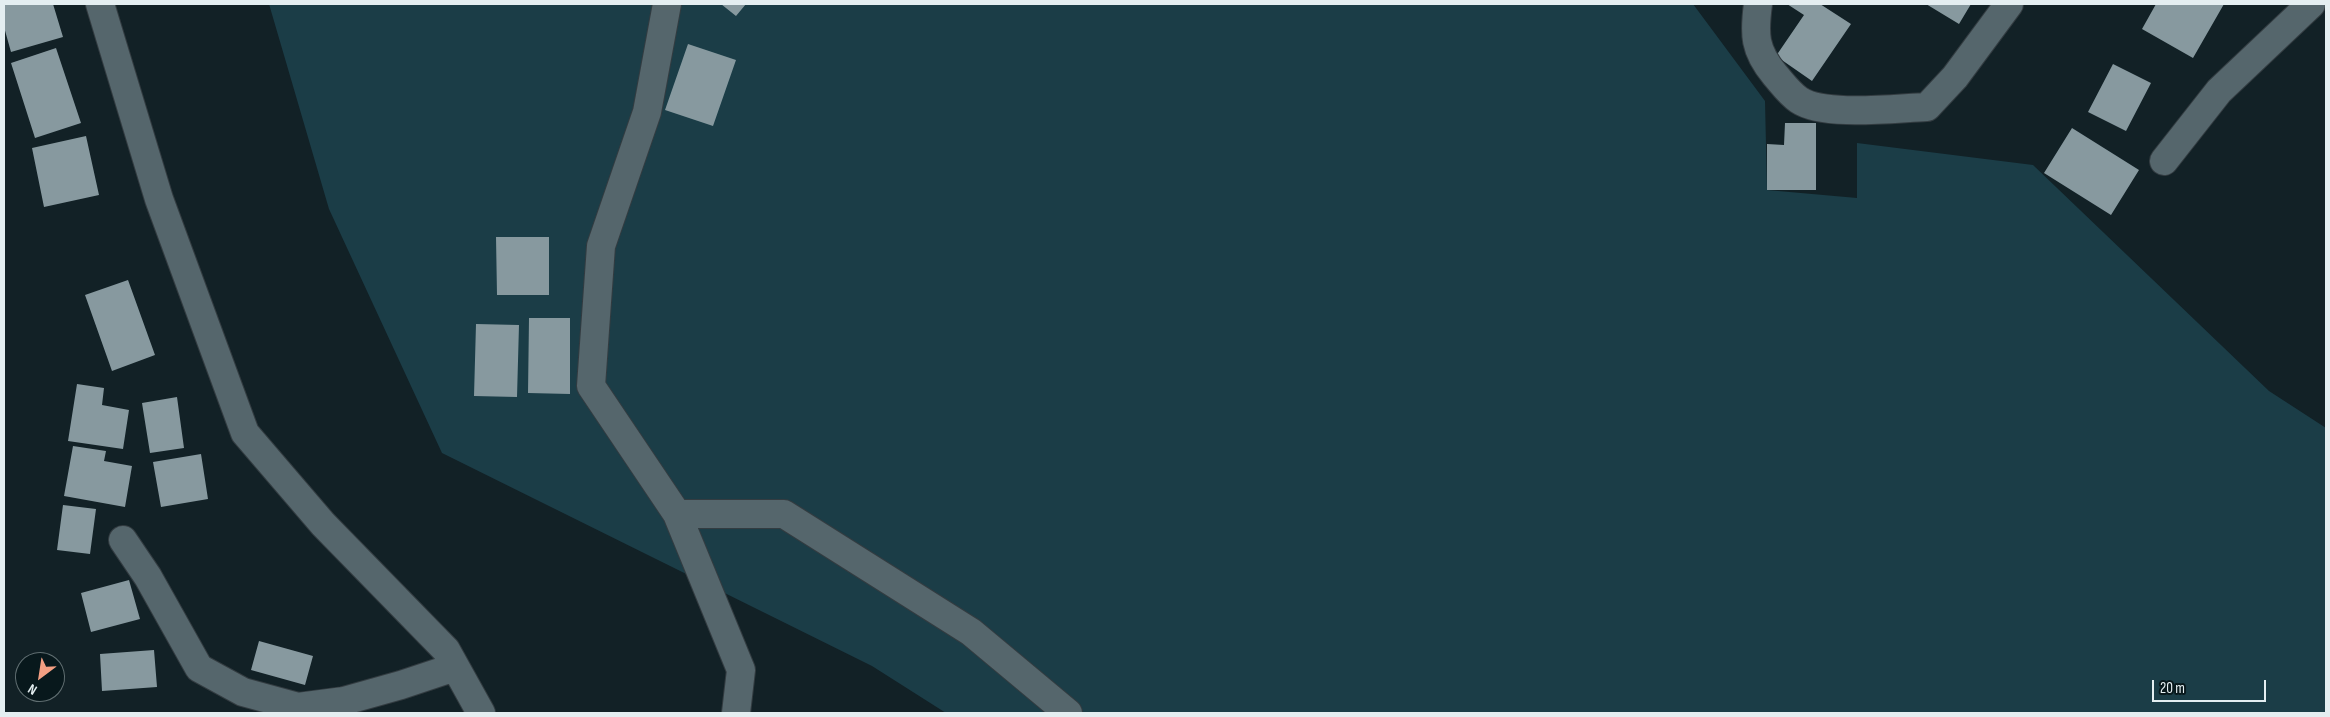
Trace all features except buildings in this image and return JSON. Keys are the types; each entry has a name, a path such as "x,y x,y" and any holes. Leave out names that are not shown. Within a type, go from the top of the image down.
{"street":[{"path":"100,4 159,199 245,433 323,524 446,650 480,713"},
{"path":"667,4 647,112 601,246 591,386 677,514 742,670 736,713"},
{"path":"1758,4 1754,32 1769,67 1800,101 1835,111 1927,107 1955,77 2009,4"},
{"path":"2164,160 2219,91 2311,4"},
{"path":"677,514 784,514 971,632 1068,713"},
{"path":"123,540 148,577 199,668 243,692 298,707 344,701 455,667"}],"shaded area":[{"path":"269,4 1693,4 1765,101 1767,190 1857,198 1857,143 2033,165 2269,391 2326,428 2326,713 946,713 872,666 442,453 329,209"}]}
